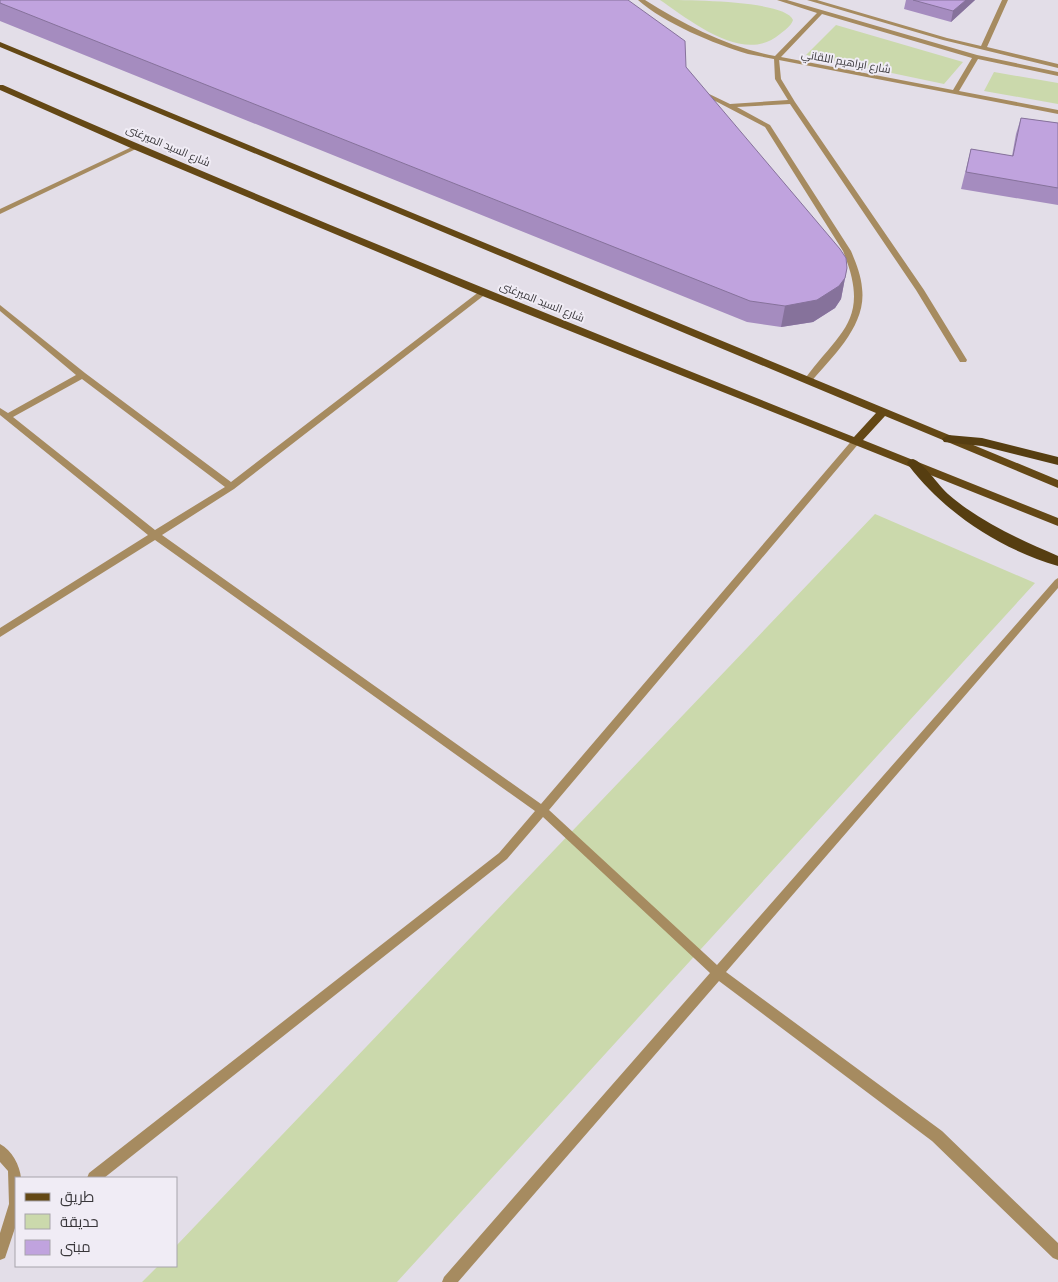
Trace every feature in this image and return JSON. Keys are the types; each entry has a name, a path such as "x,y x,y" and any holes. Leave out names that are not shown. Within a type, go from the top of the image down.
{"highway":[{"path":"948,439 982,442 1058,460"},
{"path":"913,463 927,483 966,516 995,533 1058,561"}],"main road":[{"path":"0,44 1058,484"},
{"name":"شارع السيد الميرغنى","path":"0,87 136,147 483,293 857,440 1058,522"},
{"path":"857,440 883,412"}],"street":[{"name":"شارع ابراهيم اللقاني","path":"641,0 676,23 700,35 729,46 776,59 1058,112"},
{"path":"780,0 976,57 1058,74"},
{"path":"810,0 983,49 1058,66"},
{"path":"983,49 1005,0"},
{"path":"821,12 776,59 778,79 920,290 963,360"},
{"path":"955,92 976,57"},
{"path":"692,86 725,106 768,126 847,251 856,274 858,291 854,319 847,335 808,380"},
{"path":"725,106 792,102"},
{"path":"0,212 136,147"},
{"path":"0,633 231,487 483,293"},
{"path":"0,307 82,375 231,487"},
{"path":"82,375 3,414 156,536 544,811 718,973 937,1136 1058,1253"},
{"path":"95,1177 503,856 544,811 857,440"},
{"path":"449,1282 1058,582"},
{"path":"0,1151 14,1169 15,1186"},
{"path":"1,1252 15,1207"},
{"path":"1,1252 15,1240"}],"green space":[{"path":"660,0 733,2 754,5 773,8 786,13 793,20 780,34 766,42 750,45 734,42 702,28"},
{"path":"836,25 963,62 944,84 806,55"},
{"path":"994,72 1058,83 1058,104 984,91"},
{"path":"875,514 1035,583 397,1282 142,1282 157,1267 178,1267 178,1244"}],"building":[{"path":"0,0 628,0 685,41 686,67 840,249 846,258 845,278 839,286 817,300 785,306 750,301 0,3"},
{"path":"913,0 966,0 953,11"},
{"path":"1021,118 1058,123 1058,188 966,172 971,149 1013,156"}]}
